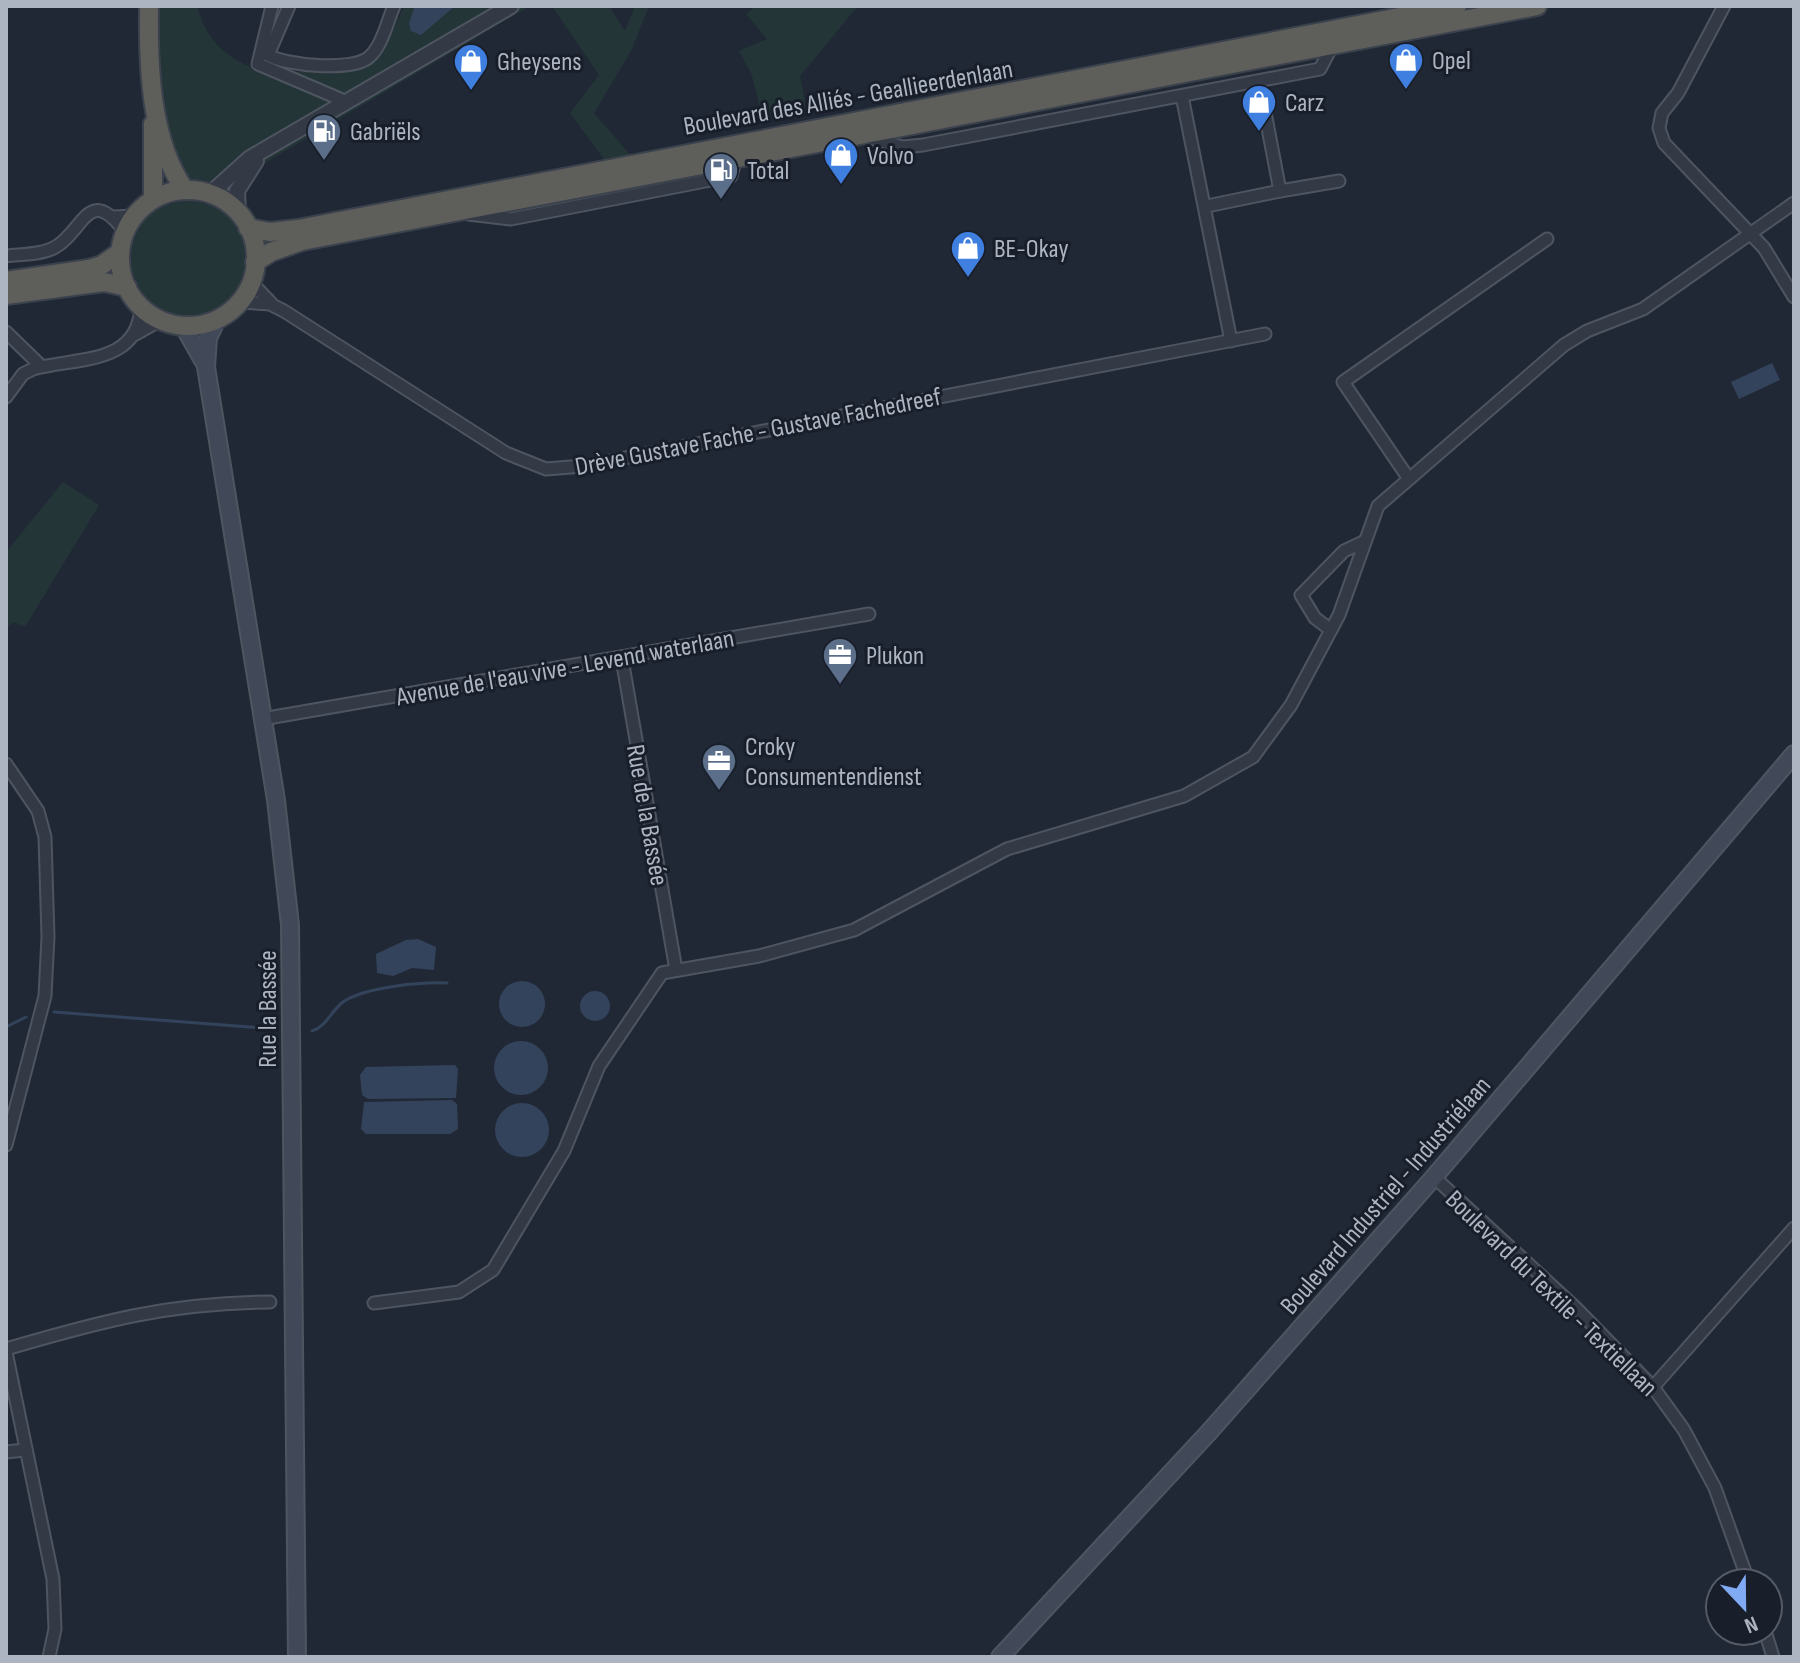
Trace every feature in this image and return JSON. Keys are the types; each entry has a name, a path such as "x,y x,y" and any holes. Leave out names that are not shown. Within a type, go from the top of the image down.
{"highway":[{"path":"149,6 155,101 153,199"},
{"name":"Boulevard des Alliés - Geallieerdenlaan","path":"248,228 270,232 298,229 1457,6"},
{"name":"Boulevard des Alliés - Geallieerdenlaan","path":"255,262 291,244 1537,6"},
{"path":"155,101 169,160 185,190"},
{"path":"185,190 210,194 238,212 248,228 255,262 251,282 239,302 217,319 183,325 161,320 141,307 127,287 120,252 124,221 153,199 185,190"},
{"path":"6,281 89,269 102,265 120,252"},
{"path":"6,295 104,282 127,287"}],"main road":[{"name":"Rue la Bassée","path":"217,319 208,338 206,367 276,800 290,925 297,1657"},
{"name":"Rue la Bassée","path":"183,325 194,339 206,367"},
{"name":"Boulevard Industriel - Industriélaan","path":"1000,1657 1210,1431 1434,1177 1794,754"}],"street":[{"path":"264,55 272,6"},
{"path":"289,6 258,64 340,99 342,106"},
{"path":"264,55 291,64 362,61 377,47 394,6"},
{"path":"483,25 492,6"},
{"path":"210,194 250,158 511,6"},
{"path":"1724,6 1678,93 1662,113 1659,128 1664,143 1777,265 1794,297"},
{"path":"863,136 903,147 923,145 1182,96 1320,69 1332,46"},
{"path":"1259,81 1280,191"},
{"path":"1182,96 1207,206 1231,341"},
{"path":"238,212 237,191 241,181 268,150"},
{"path":"1207,206 1339,181"},
{"path":"374,1303 459,1292 493,1270 559,1161 599,1066 657,977 676,970 759,956 854,930 1007,849 1136,813 1205,786 1260,750 1291,705 1331,630 1378,506 1564,345 1587,331 1643,309 1794,203"},
{"path":"6,256 53,249 90,213 104,212 124,221"},
{"path":"1409,479 1343,382 1547,239"},
{"path":"1535,248 1543,259"},
{"name":"Drève Gustave Fache - Gustave Fachedreef","path":"251,282 278,308"},
{"name":"Drève Gustave Fache - Gustave Fachedreef","path":"239,302 270,304 278,308 506,453 546,469 583,466 1265,334"},
{"path":"140,332 141,307"},
{"path":"6,397 27,371 112,354 161,320"},
{"path":"6,332 41,366"},
{"path":"1331,630 1315,618 1302,598 1302,591 1344,551 1363,542"},
{"name":"Avenue de l'eau vive - Levend waterlaan","path":"262,719 869,614"},
{"name":"Rue de la Bassée","path":"622,659 676,970"},
{"path":"6,764 38,811 45,837 48,937 45,996 6,1145"},
{"name":"Boulevard du Textile - Textiellaan","path":"1434,1177 1576,1308 1653,1387 1684,1430 1715,1488 1743,1567"},
{"path":"1653,1387 1794,1228"},
{"path":"49,1657 55,1629 53,1579 6,1351 157,1309 270,1302"},
{"path":"6,1452 25,1450"}],"shaded area":[{"path":"158,6 197,6 203,23 220,48 243,63 287,82 295,72 338,71 366,65 385,45 404,6 530,6 265,163 244,191 223,174 207,183 189,180 179,161 163,96"},
{"path":"552,6 609,6 625,31 635,6 649,6 631,51 594,113 632,157 606,162 570,113 599,75"},
{"path":"756,6 858,6 800,76 807,114 764,121 751,73 739,51 767,39 746,14"},
{"path":"188,201 210,205 229,217 241,236 245,258 241,280 229,299 210,311 188,315 166,311 147,299 135,280 131,258 135,236 147,217 166,205"},
{"path":"63,482 99,505 25,627 14,622 6,628 6,552"}],"water":[{"path":"415,6 455,6 421,35 411,31 409,23"},
{"path":"1772,363 1780,380 1739,399 1731,382"},
{"path":"418,939 436,947 434,970 412,968 393,976 377,973 376,954 406,940"},
{"path":"522,981 539,987 545,1004 539,1021 522,1027 505,1021 499,1004 505,987"},
{"path":"595,991 606,995 610,1006 606,1017 595,1021 584,1017 580,1006 584,995"},
{"path":"521,1041 540,1049 548,1068 540,1087 521,1095 502,1087 494,1068 502,1049"},
{"path":"455,1065 458,1069 456,1098 368,1099 362,1095 360,1075 366,1067"},
{"path":"452,1100 457,1104 458,1129 450,1134 366,1134 361,1129 364,1102"},
{"path":"522,1103 541,1111 549,1130 541,1149 522,1157 503,1149 495,1130 503,1111"}],"waterway":[{"path":"312,1031 321,1026 343,1002 353,997 393,986 447,983"},
{"path":"54,1012 277,1029"},
{"path":"6,1027 26,1017"}],"place":[{"name":"Opel","path":"1406,91"},
{"name":"Gheysens","path":"471,92"},
{"name":"Carz","path":"1259,133"},
{"name":"Gabriëls","path":"324,162"},
{"name":"Volvo","path":"841,186"},
{"name":"Total","path":"721,201"},
{"name":"BE-Okay","path":"968,279"},
{"name":"Plukon","path":"840,686"},
{"name":"Croky Consumentendienst","path":"719,792"}]}
